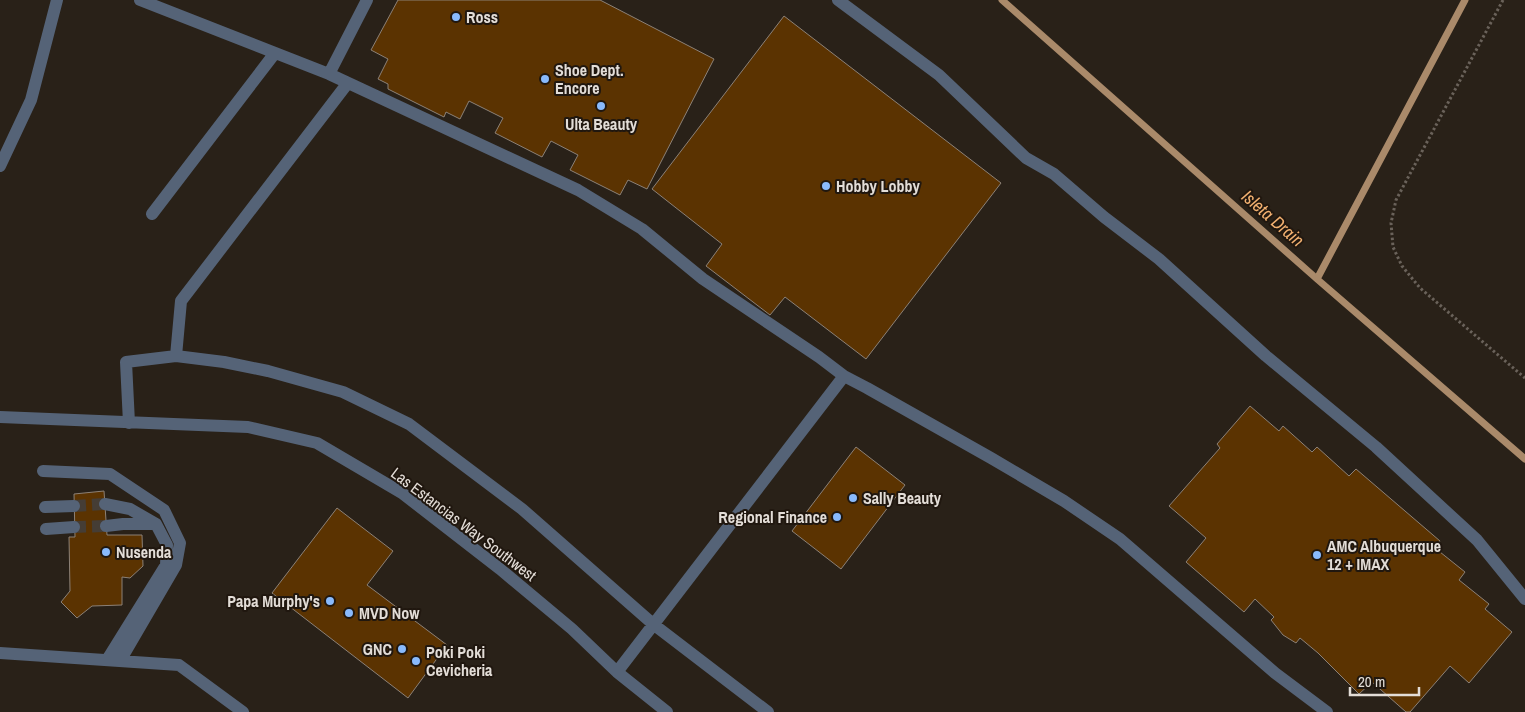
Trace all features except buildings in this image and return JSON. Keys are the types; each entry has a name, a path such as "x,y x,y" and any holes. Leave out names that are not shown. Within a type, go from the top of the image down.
{"street":[{"path":"0,166 31,100 57,0"},
{"path":"140,0 329,74 586,195 642,229 703,279 844,376 1008,468 1064,501 1120,538 1275,673 1327,712"},
{"path":"329,74 366,0"},
{"path":"838,0 939,75 1026,158 1054,174 1104,217 1159,260 1266,356 1376,448 1477,540 1525,599"},
{"path":"152,214 275,53"},
{"path":"176,356 182,301 347,84"},
{"path":"129,423 126,362 176,356 224,362 268,371 343,392 409,424 522,509 654,624 768,712"},
{"path":"617,672 844,376"},
{"name":"Las Estancias Way Southwest","path":"0,417 248,427 317,443 402,493 500,569 572,630 617,672 667,712"},
{"path":"43,471 110,474 164,510 180,543 176,565 120,661"},
{"path":"105,504 130,509 156,524 167,545 166,565 107,660"},
{"path":"45,507 74,506"},
{"path":"106,526 156,524"},
{"path":"46,529 74,527"},
{"path":"0,653 179,665 243,712"}],"path":[{"path":"1503,0 1396,200 1391,223 1393,246 1402,266 1420,288 1525,378"}],"waterway":[{"name":"Isleta Drain","path":"1002,0 1317,279 1525,459"},
{"name":"Isleta Drain","path":"1465,0 1317,279 1465,0"}],"tunnel":[{"path":"74,506 105,504"},
{"path":"74,527 106,526"}],"place":[{"name":"Ross","path":"456,17"},
{"name":"Shoe Dept. Encore","path":"545,79"},
{"name":"Ulta Beauty","path":"601,106"},
{"name":"Hobby Lobby","path":"826,186"},
{"name":"Sally Beauty","path":"853,498"},
{"name":"Regional Finance","path":"837,517"},
{"name":"Nusenda","path":"106,552"},
{"name":"AMC Albuquerque 12 + IMAX","path":"1317,555"},
{"name":"Papa Murphy's","path":"330,601"},
{"name":"MVD Now","path":"349,613"},
{"name":"GNC","path":"402,649"},
{"name":"Poki Poki Cevicheria","path":"416,661"}]}
